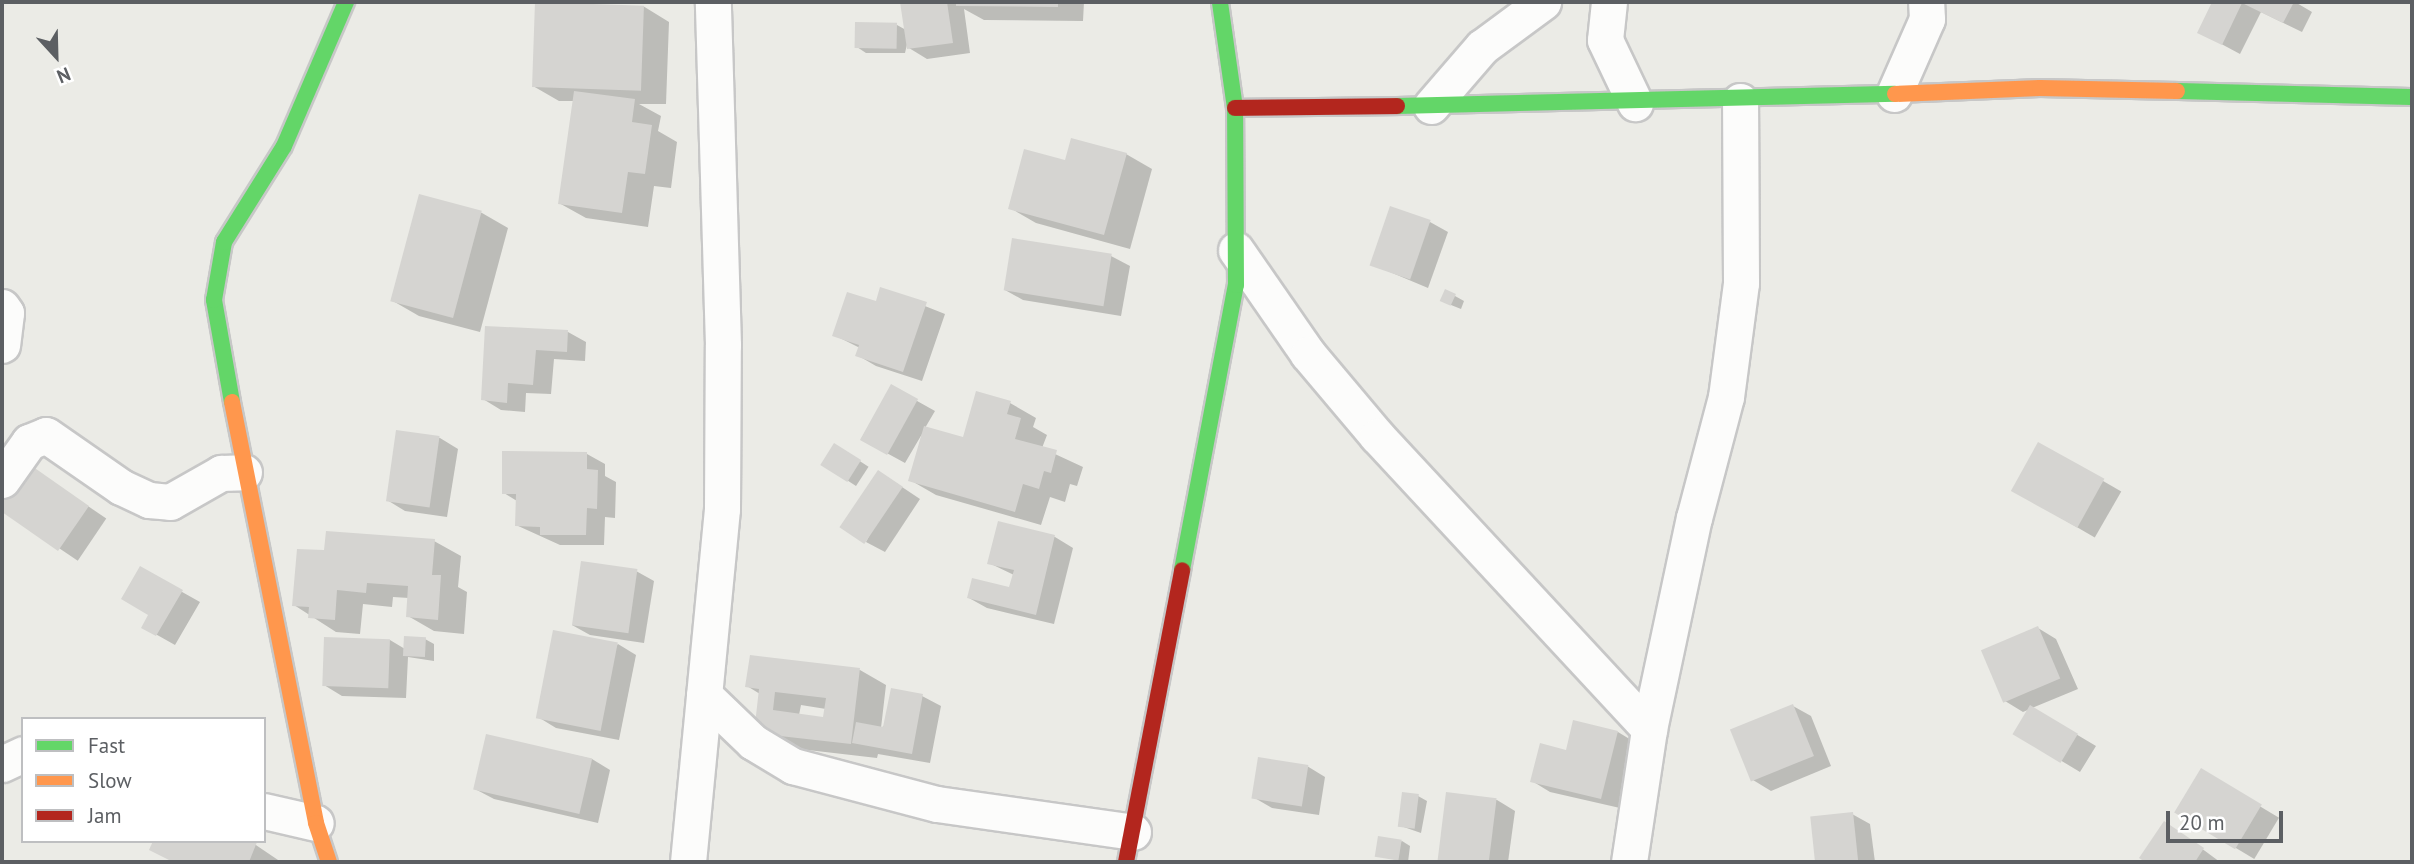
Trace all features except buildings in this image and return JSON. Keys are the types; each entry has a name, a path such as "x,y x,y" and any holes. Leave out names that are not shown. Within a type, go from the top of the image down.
{"street":[{"path":"329,862 316,823 244,472 215,300 216,268 224,242 284,146 346,2"},
{"path":"688,862 722,509 723,345 713,2"},
{"path":"704,695 753,742 793,766 937,804 1129,847 1236,285 1235,108 1220,2"},
{"path":"1431,106 1482,47 1543,2"},
{"path":"1609,2 1605,40 1635,103"},
{"path":"1894,94 1927,19 1926,2"},
{"path":"1235,108 1740,101 2040,88 2412,97"},
{"path":"1629,862 1649,729 1694,518 1726,397 1741,283 1740,101"},
{"path":"1236,250 1308,354 1377,436 1649,729"},
{"path":"2,307 6,313 2,345"},
{"path":"2,480 29,442 46,435 121,487 149,500 170,502 221,473 244,472"},
{"path":"2,764 21,755"},
{"path":"266,811 316,823"}],"traffic: fast":[{"path":"232,402 214,300 224,242 284,146 346,2"},
{"path":"1182,570 1236,285 1235,108 1220,2"},
{"path":"2177,91 2412,97"},
{"path":"1397,106 1895,94"}],"traffic: slow":[{"path":"1895,94 2040,88 2177,91"},
{"path":"232,402 316,823 329,862"}],"traffic: jam":[{"path":"1235,108 1397,106"},
{"path":"1126,862 1182,570"}]}
